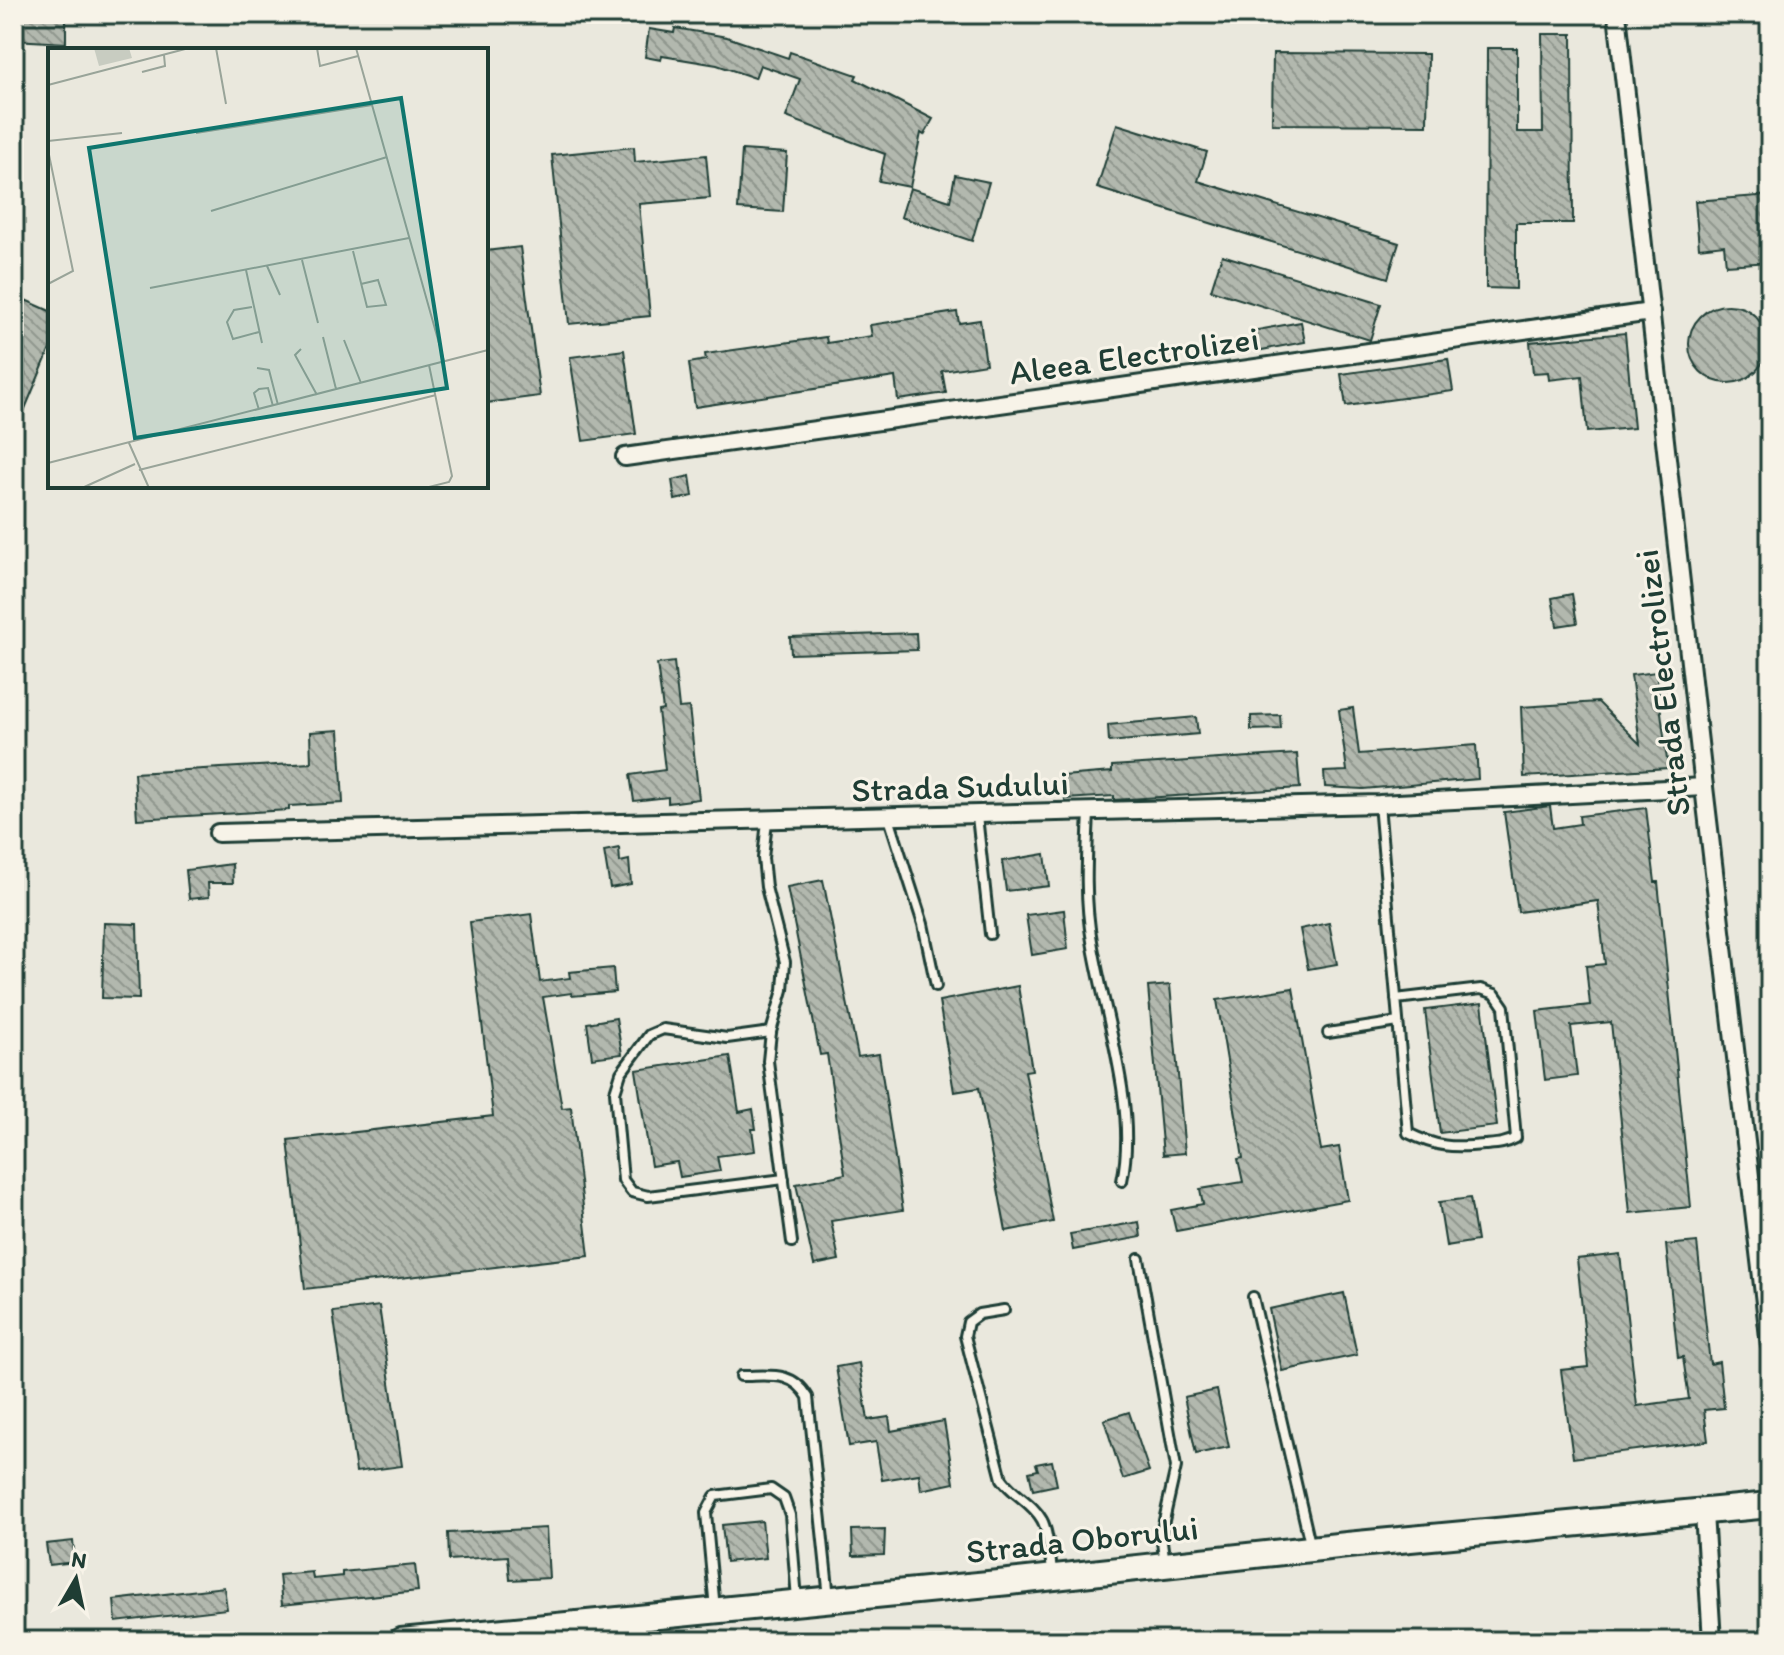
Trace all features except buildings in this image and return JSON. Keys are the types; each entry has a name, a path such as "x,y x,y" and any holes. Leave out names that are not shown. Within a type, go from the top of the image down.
{"main road":[{"name":"Strada Oborului","path":"401,1641 1770,1505"}],"street":[{"name":"Strada Electrolizei","path":"1617,14 1770,1345"},
{"name":"Aleea Electrolizei","path":"625,457 1651,312"},
{"name":"Strada Sudului","path":"218,833 1089,813 1379,804 1704,787"},
{"path":"1704,1513 1712,1641"}],"lane":[{"path":"1379,804 1398,1022 1408,1133 1425,1142 1450,1148 1507,1143 1516,1138 1504,1007 1495,994 1481,989 1396,999"},
{"path":"1089,813 1086,879 1091,938 1127,1122 1127,1156 1122,1181"},
{"path":"977,816 990,934"},
{"path":"889,818 911,882 936,986"},
{"path":"767,821 763,858 766,887 785,962 783,990 771,1032 768,1061 792,1242"},
{"path":"1328,1033 1398,1022"},
{"path":"771,1032 727,1038 663,1029 649,1035 637,1050 621,1073 615,1092 623,1180 632,1192 648,1196 784,1179"},
{"path":"1139,1259 1176,1467 1161,1534 1166,1565"},
{"path":"1253,1297 1311,1549"},
{"path":"1004,1310 979,1314 968,1322 965,1336 1002,1479 1011,1492 1043,1521 1053,1577"},
{"path":"741,1376 782,1376 800,1383 808,1397 829,1599"},
{"path":"715,1610 706,1513 715,1496 737,1491 771,1489 784,1498 790,1515 798,1602"}]}
